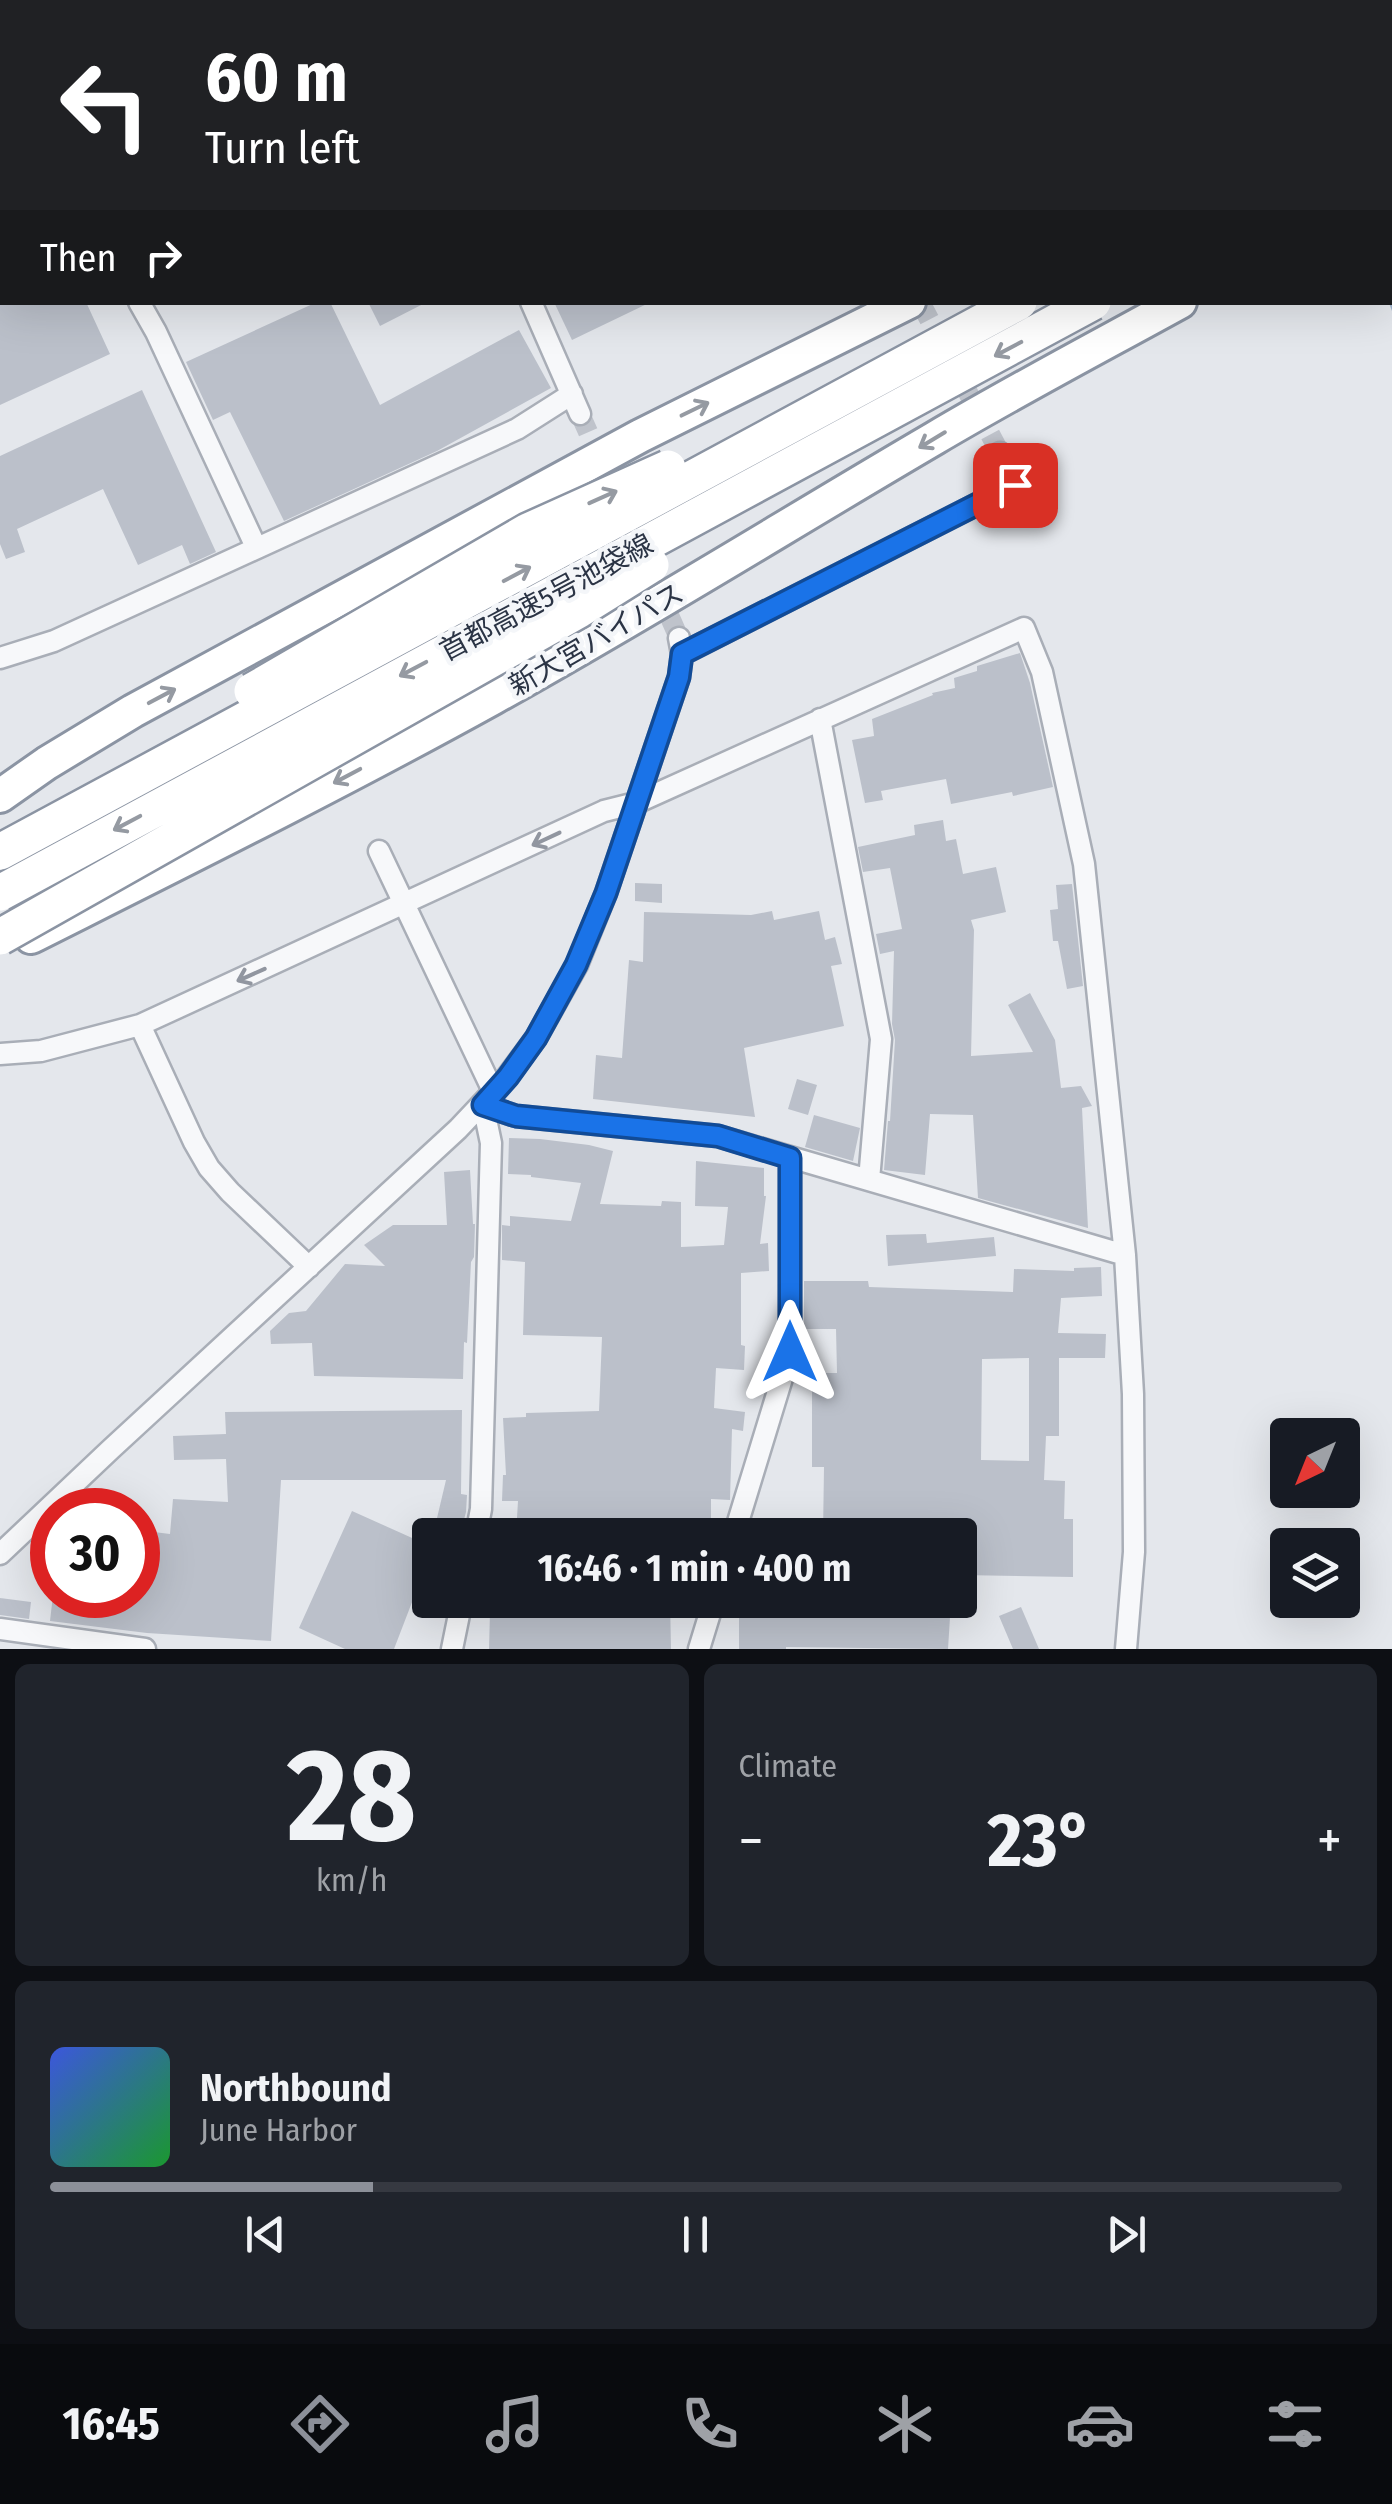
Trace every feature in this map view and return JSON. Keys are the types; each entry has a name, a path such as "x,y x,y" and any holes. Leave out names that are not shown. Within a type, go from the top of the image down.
{"highway":[{"path":"0,796 48,762 151,701 640,436 904,305"},
{"name":"首都高速5号池袋線","path":"0,893 930,370 1015,305"},
{"name":"首都高速5号池袋線","path":"0,852 930,370 1087,305"},
{"name":"新大宮バイパス","path":"0,953 493,698 1047,374 1174,305"},
{"path":"0,837 528,531 930,370"},
{"path":"0,938 579,610 930,370"}],"street":[{"path":"141,305 256,548"},
{"path":"532,305 580,414"},
{"path":"0,658 54,641 517,429 572,394"},
{"path":"0,1554 488,1099 536,1038 576,965 601,905 679,677 680,646 1015,485 1000,453"},
{"path":"0,1054 41,1051 140,1025 604,811 636,803 1024,628 1042,672 1084,864 1125,1255 1134,1394 1134,1552 1126,1649"},
{"path":"820,718 881,1039 869,1180"},
{"path":"379,851 488,1099 491,1143 479,1518"},
{"path":"140,1025 209,1168 308,1267"},
{"path":"488,1099 516,1116 718,1136 1125,1255"},
{"path":"739,1518 790,1352 790,1158"},
{"path":"452,1649 458,1618"},
{"path":"698,1649 708,1618"},
{"path":"0,1629 145,1649"}],"building":[{"path":"0,305 87,305 110,354 0,405"},
{"path":"310,305 331,305 380,405 519,330 551,388 437,451 284,521 230,412 213,420 186,362"},
{"path":"370,305 421,305 380,326"},
{"path":"555,305 645,305 572,340"},
{"path":"142,390 216,552 190,564 182,545 138,565 103,489 17,529 25,552 6,559 0,544 0,456"},
{"path":"1020,653 1053,787 951,804 946,779 881,791 883,800 865,803 852,740 874,736 872,719 932,693 955,688 954,678 977,671 977,666"},
{"path":"943,820 946,841 956,839 963,874 996,867 1006,912 971,920 971,1056 1033,1052 1008,1005 1030,993 1055,1040 1061,1088 1081,1086 1092,1106 1082,1108 1088,1228 978,1198 973,1115 930,1114 925,1175 884,1170 895,1040 894,951 880,954 876,934 902,929 890,868 863,872 858,847 915,835 914,825"},
{"path":"635,883 662,884 662,903 635,901"},
{"path":"1072,884 1083,986 1067,989 1058,941 1053,941 1050,910 1058,909 1056,885"},
{"path":"772,911 774,920 819,911 825,940 835,937 842,964 831,966 844,1026 744,1048 755,1117 593,1099 596,1055 622,1058 629,960 643,962 644,912 751,915"},
{"path":"797,1079 817,1085 808,1115 788,1109"},
{"path":"814,1115 860,1128 853,1161 805,1147"},
{"path":"509,1138 613,1151 600,1204 661,1206 662,1201 681,1202 681,1247 724,1245 728,1207 695,1206 696,1161 764,1168 766,1196 760,1244 768,1243 769,1271 741,1273 744,1370 716,1368 714,1408 745,1412 743,1431 732,1429 730,1500 711,1499 711,1518 517,1518 518,1501 502,1501 506,1475 503,1418 526,1417 526,1413 599,1411 602,1337 523,1335 525,1262 502,1260 502,1225 510,1226 510,1216 571,1221 581,1183 508,1174"},
{"path":"470,1170 474,1257 463,1379 314,1376 312,1343 271,1344 270,1331 289,1313 306,1311 345,1264 385,1266 364,1245 393,1225 447,1225 444,1172"},
{"path":"926,1234 927,1243 994,1237 996,1256 888,1266 886,1235"},
{"path":"1101,1267 1102,1296 1061,1298 1058,1333 1106,1334 1105,1358 1059,1358 1059,1436 1046,1436 1044,1480 1065,1481 1064,1519 1073,1519 1073,1577 977,1575 977,1518 823,1518 824,1467 812,1467 812,1383 823,1383 823,1373 837,1373 836,1329 804,1329 804,1281 868,1281 869,1287 1013,1292 1014,1269 1074,1271","holes":["1029,1358 1029,1461 981,1460 982,1359"]},
{"path":"462,1410 461,1494 467,1495 464,1518 437,1518 446,1480 281,1480 271,1641 147,1633 50,1621 160,1618 160,1533 170,1534 173,1499 228,1502 226,1459 174,1460 173,1436 226,1434 225,1412"},
{"path":"352,1511 412,1538 412,1602 394,1649 345,1649 299,1628"},
{"path":"0,1598 30,1602 29,1619 0,1615"},
{"path":"1021,1607 1039,1649 1013,1649 999,1616"},
{"path":"490,1618 670,1618 671,1649 489,1649"},
{"path":"739,1618 950,1618 948,1649 739,1649"}],"tunnel":[{"path":"922,305 1000,453"},
{"path":"580,414 618,499"},
{"path":"644,558 679,638"}],"route":[{"path":"790,1352 790,1158 718,1136 516,1116 483,1105 536,1038 587,942 679,677 682,654 1015,485"}]}
